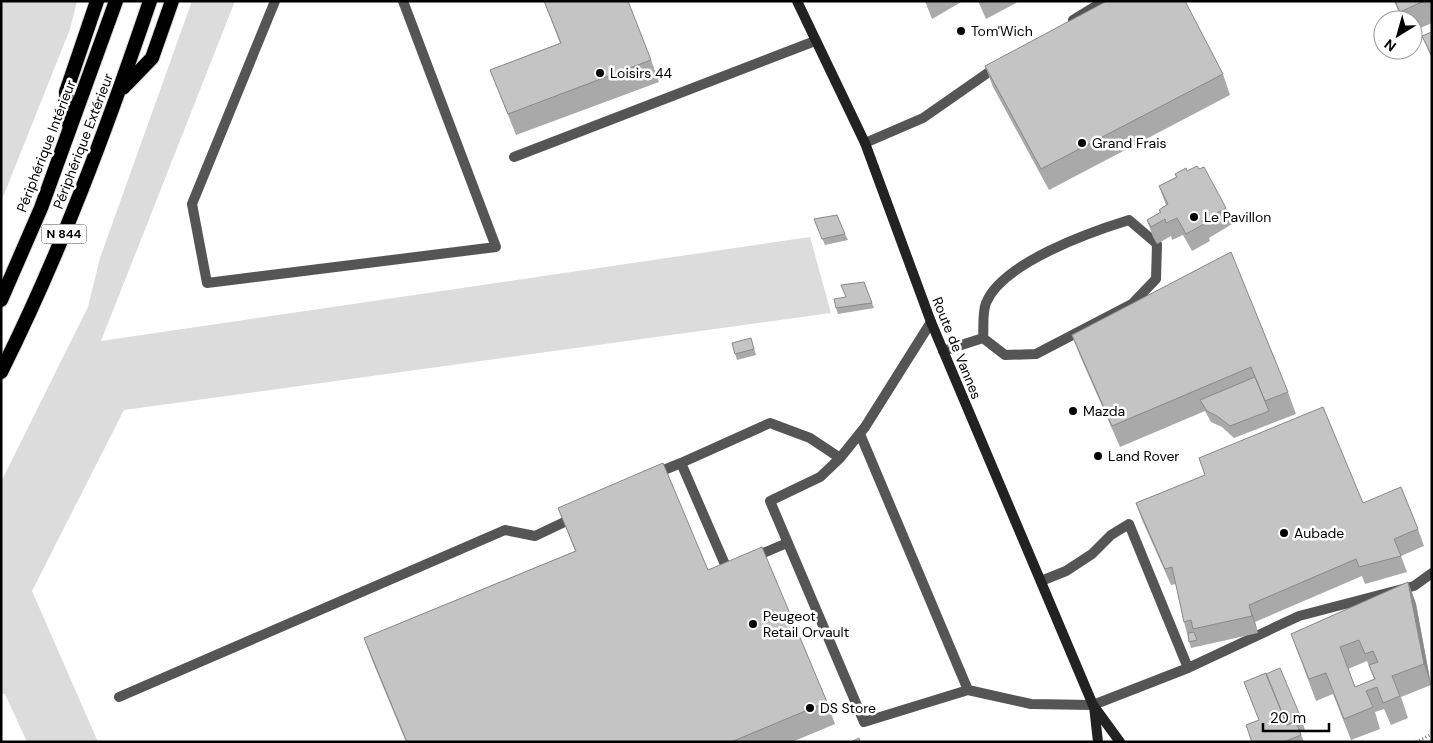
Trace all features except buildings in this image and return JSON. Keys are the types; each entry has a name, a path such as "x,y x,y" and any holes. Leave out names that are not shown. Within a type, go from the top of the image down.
{"highway":[{"path":"70,130 66,92 97,1"},
{"name":"Périphérique Intérieur","path":"1,300 41,208 116,1"},
{"name":"Périphérique Extérieur","path":"1,372 47,275 119,93 150,1"},
{"path":"119,93 152,58 172,1"}],"main road":[{"name":"Route de Vannes","path":"797,1 864,143 931,322 1093,705 1120,742"},
{"name":"Route de Vannes","path":"1093,705 1098,742"}],"street":[{"path":"275,1 192,204 207,283 496,247 403,1"},
{"path":"1065,25 1104,1"},
{"path":"514,157 815,41"},
{"path":"864,143 923,118 1009,58"},
{"path":"1129,220 1157,244 1156,280 1132,304 1036,354 1005,355 983,338 986,304 1000,281 1031,261 1086,233 1129,220"},
{"path":"931,322 860,434 840,458 820,477 770,501 864,722 968,690 1032,704 1093,705 1188,668 1300,616 1414,586 1432,573"},
{"path":"943,351 983,338"},
{"path":"645,478 770,423 810,438 840,458"},
{"path":"860,434 968,690"},
{"path":"681,463 727,569 787,543"},
{"path":"119,698 505,530 535,536 588,512"},
{"path":"1040,581 1066,571 1092,554 1111,534 1129,524 1188,668"}],"path":[{"path":"1416,742 1432,734"}],"shaded area":[{"path":"1,1 77,1 70,29 1,202"},
{"path":"192,1 235,1 101,341 810,237 831,313 124,410 32,591 98,742 27,742 5,694 1,694 1,482 88,307 100,258"}],"place":[{"name":"Tom'Wich","path":"961,31"},
{"name":"Loisirs 44","path":"600,73"},
{"name":"Grand Frais","path":"1082,143"},
{"name":"Le Pavillon","path":"1194,217"},
{"name":"Mazda","path":"1073,411"},
{"name":"Land Rover","path":"1098,456"},
{"name":"Aubade","path":"1284,533"},
{"name":"Peugeot Retail Orvault","path":"753,624"},
{"name":"DS Store","path":"810,708"}]}
